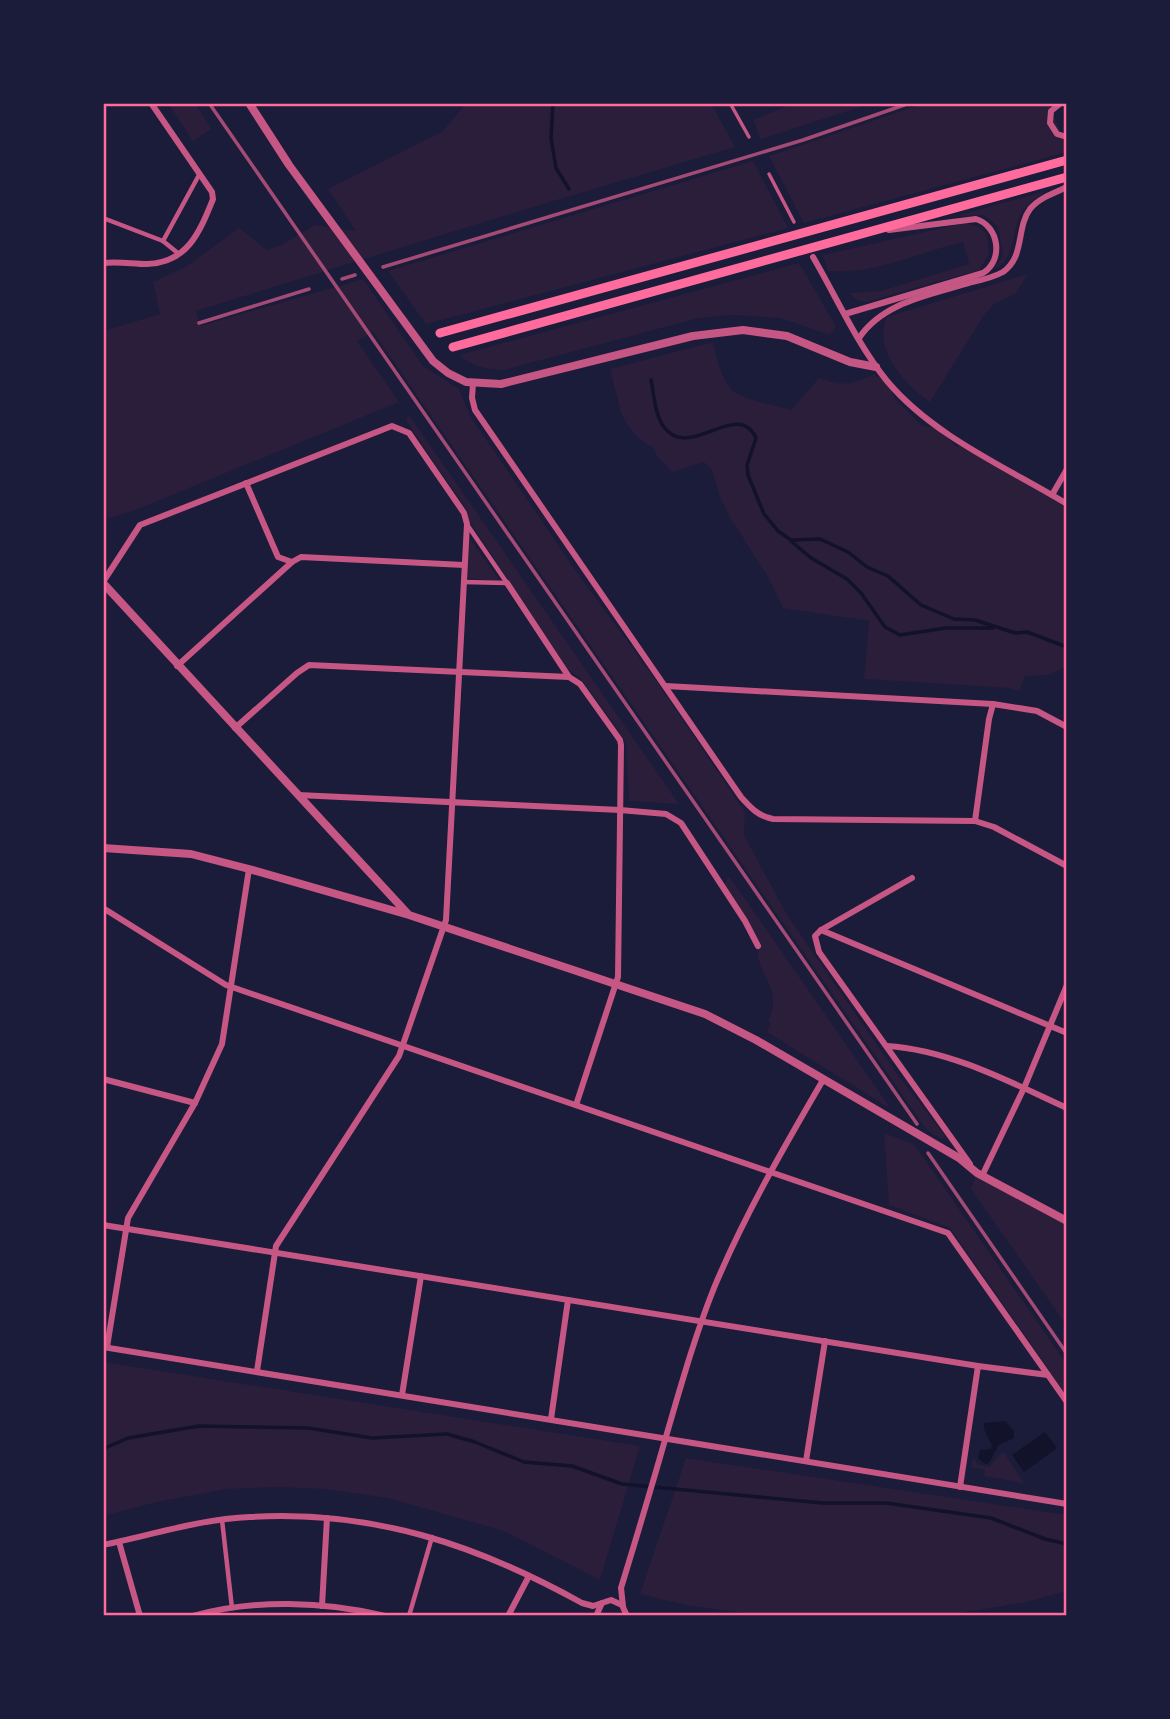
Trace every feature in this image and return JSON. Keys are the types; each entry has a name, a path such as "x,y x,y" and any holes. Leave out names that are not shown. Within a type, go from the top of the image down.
{"main road":[{"path":"440,333 1067,160"},
{"path":"453,347 1067,177"}],"street":[{"path":"103,263 156,263 179,254 189,247 212,199 212,192 152,103"},
{"path":"248,103 289,165 433,361 448,373 473,383 501,384 693,335 729,331 787,336 850,362 876,367"},
{"path":"1061,103 1051,111 1050,123 1057,134 1067,137"},
{"path":"163,241 199,175"},
{"path":"859,338 868,326 889,309 1004,271 1016,255 1026,216 1031,208 1067,187"},
{"path":"103,218 163,241 179,254"},
{"path":"845,314 983,273 996,257 995,236 991,228 985,221 976,219 856,236"},
{"path":"813,257 876,367 898,393 952,436 1067,504"},
{"path":"473,383 472,398 475,410 741,797 762,817 975,821 994,827 1067,866"},
{"path":"409,915 177,666 103,582 140,525 392,426 408,433 464,513 467,524 569,677 580,684 620,740 619,969 617,983 576,1105"},
{"path":"1052,495 1067,469"},
{"path":"246,483 278,557 292,562"},
{"path":"257,1371 274,1253 280,1238 404,1046 443,927 467,524"},
{"path":"177,666 292,562 307,556 464,565"},
{"path":"463,582 507,583"},
{"path":"235,728 309,665 569,677"},
{"path":"666,686 993,705 1037,712 1067,727"},
{"path":"975,821 993,705"},
{"path":"297,795 666,814 681,823 738,910 758,946"},
{"path":"103,848 191,854 249,869 409,915 705,1014 756,1040 958,1158 980,1175 1067,1222"},
{"path":"249,869 222,1044 195,1102 128,1218 105,1347 1067,1504"},
{"path":"912,878 815,936 819,952 950,1138 980,1175"},
{"path":"103,908 232,987 948,1233 1067,1402"},
{"path":"821,930 1067,1033"},
{"path":"980,1175 1024,1088 1067,985"},
{"path":"887,1046 931,1052 1024,1088 1067,1108"},
{"path":"103,1079 195,1102"},
{"path":"627,1612 621,1588 701,1321 715,1286 771,1171 822,1080"},
{"path":"103,1225 1048,1375"},
{"path":"402,1395 421,1276"},
{"path":"551,1419 568,1300"},
{"path":"806,1461 825,1341"},
{"path":"960,1487 978,1366"},
{"path":"103,1545 222,1520 250,1517 327,1518 374,1522 432,1536 476,1552 582,1603 593,1606 614,1601 627,1612"},
{"path":"322,1606 327,1518"},
{"path":"222,1520 232,1608"},
{"path":"409,1616 432,1536"},
{"path":"119,1542 139,1616"},
{"path":"508,1616 529,1576"},
{"path":"582,1603 594,1616 604,1602 621,1588"},
{"path":"193,1616 232,1608 268,1605 342,1607 385,1616"}],"lane":[{"path":"730,103 749,137"},
{"path":"769,174 793,222"}],"shaded area":[{"path":"168,103 195,103 211,129 193,141"},
{"path":"466,103 711,103 735,147 196,311 200,326 363,279 423,366 459,389 470,416 745,812 744,835 787,915 898,1075 946,1137 941,1139 926,1129 373,332 357,341 399,402 133,511 103,520 103,331 160,314 153,282 184,268 239,228 267,250 315,225 356,231 328,189 443,131"},
{"path":"794,103 873,103 761,139 753,120"},
{"path":"925,103 1048,103 1067,146 1067,152 804,223 769,156"},
{"path":"753,161 788,228 426,324 388,271"},
{"path":"1046,191 1023,210 1007,259 994,269 1003,255 998,227 984,215 957,216"},
{"path":"965,223 979,227 987,234 989,254 979,270 866,302 856,300 850,293 881,291 969,264 963,242 863,270 828,271 823,255"},
{"path":"799,263 836,326 830,335 780,318 732,315 699,318 503,370 480,367 459,355"},
{"path":"1028,274 1016,293 994,304 984,315 930,402 901,376 887,353 884,341 887,317"},
{"path":"713,342 723,376 736,393 791,410 819,378 847,383 874,374 888,383 895,399 922,426 941,428 956,447 965,444 1067,508 1067,666 1049,675 1025,676 1019,691 1010,688 864,679 869,621 783,608 768,577 731,519 720,497 712,470 704,462 672,472 653,448 637,437 621,413 610,369"},
{"path":"409,415 679,804 629,801 626,742 582,680 568,669 469,521 467,510 406,421"},
{"path":"467,535 500,581 466,578"},
{"path":"729,876 891,1109 767,1032 771,1023 768,1021 773,999 771,990 760,965 758,945 723,887"},
{"path":"884,1133 914,1144 1067,1365 1067,1396 950,1228 889,1205"},
{"path":"977,1173 1067,1221 1067,1326 971,1189"},
{"path":"103,1362 640,1446 600,1580 504,1531 388,1498 326,1489 227,1489 157,1502 103,1516"},
{"path":"1005,1421 1014,1431 1014,1438 999,1445 989,1463 985,1464 978,1458 980,1450 990,1449 992,1446 984,1423"},
{"path":"1045,1432 1057,1448 1024,1472 1012,1455"},
{"path":"1003,1451 1024,1483 984,1476 985,1470 971,1467 973,1458 978,1465 989,1467"},
{"path":"686,1458 1067,1515 1067,1591 1026,1602 943,1616 764,1616 686,1605 640,1594"}],"waterway":[{"path":"553,103 551,138 556,168 569,189"},
{"path":"651,380 659,417 664,427 674,436 686,438 738,424 748,427 756,438 747,465 748,475 764,514 778,531 791,540 820,539 848,552 867,567 888,576 921,605 954,619 975,620 1015,633 1027,632 1067,647"},
{"path":"791,541 811,558 847,579 861,593 885,627 900,635 946,628 993,628"},
{"path":"103,1449 128,1438 199,1426 308,1428 372,1438 447,1434 524,1462 572,1466 622,1484 822,1503 886,1503 991,1518 1045,1539 1067,1544"}],"railway":[{"path":"209,103 917,1124"},
{"path":"383,267 803,140 910,103"},
{"path":"342,279 355,275"},
{"path":"199,323 309,289"},
{"path":"928,1153 1067,1354"}]}
